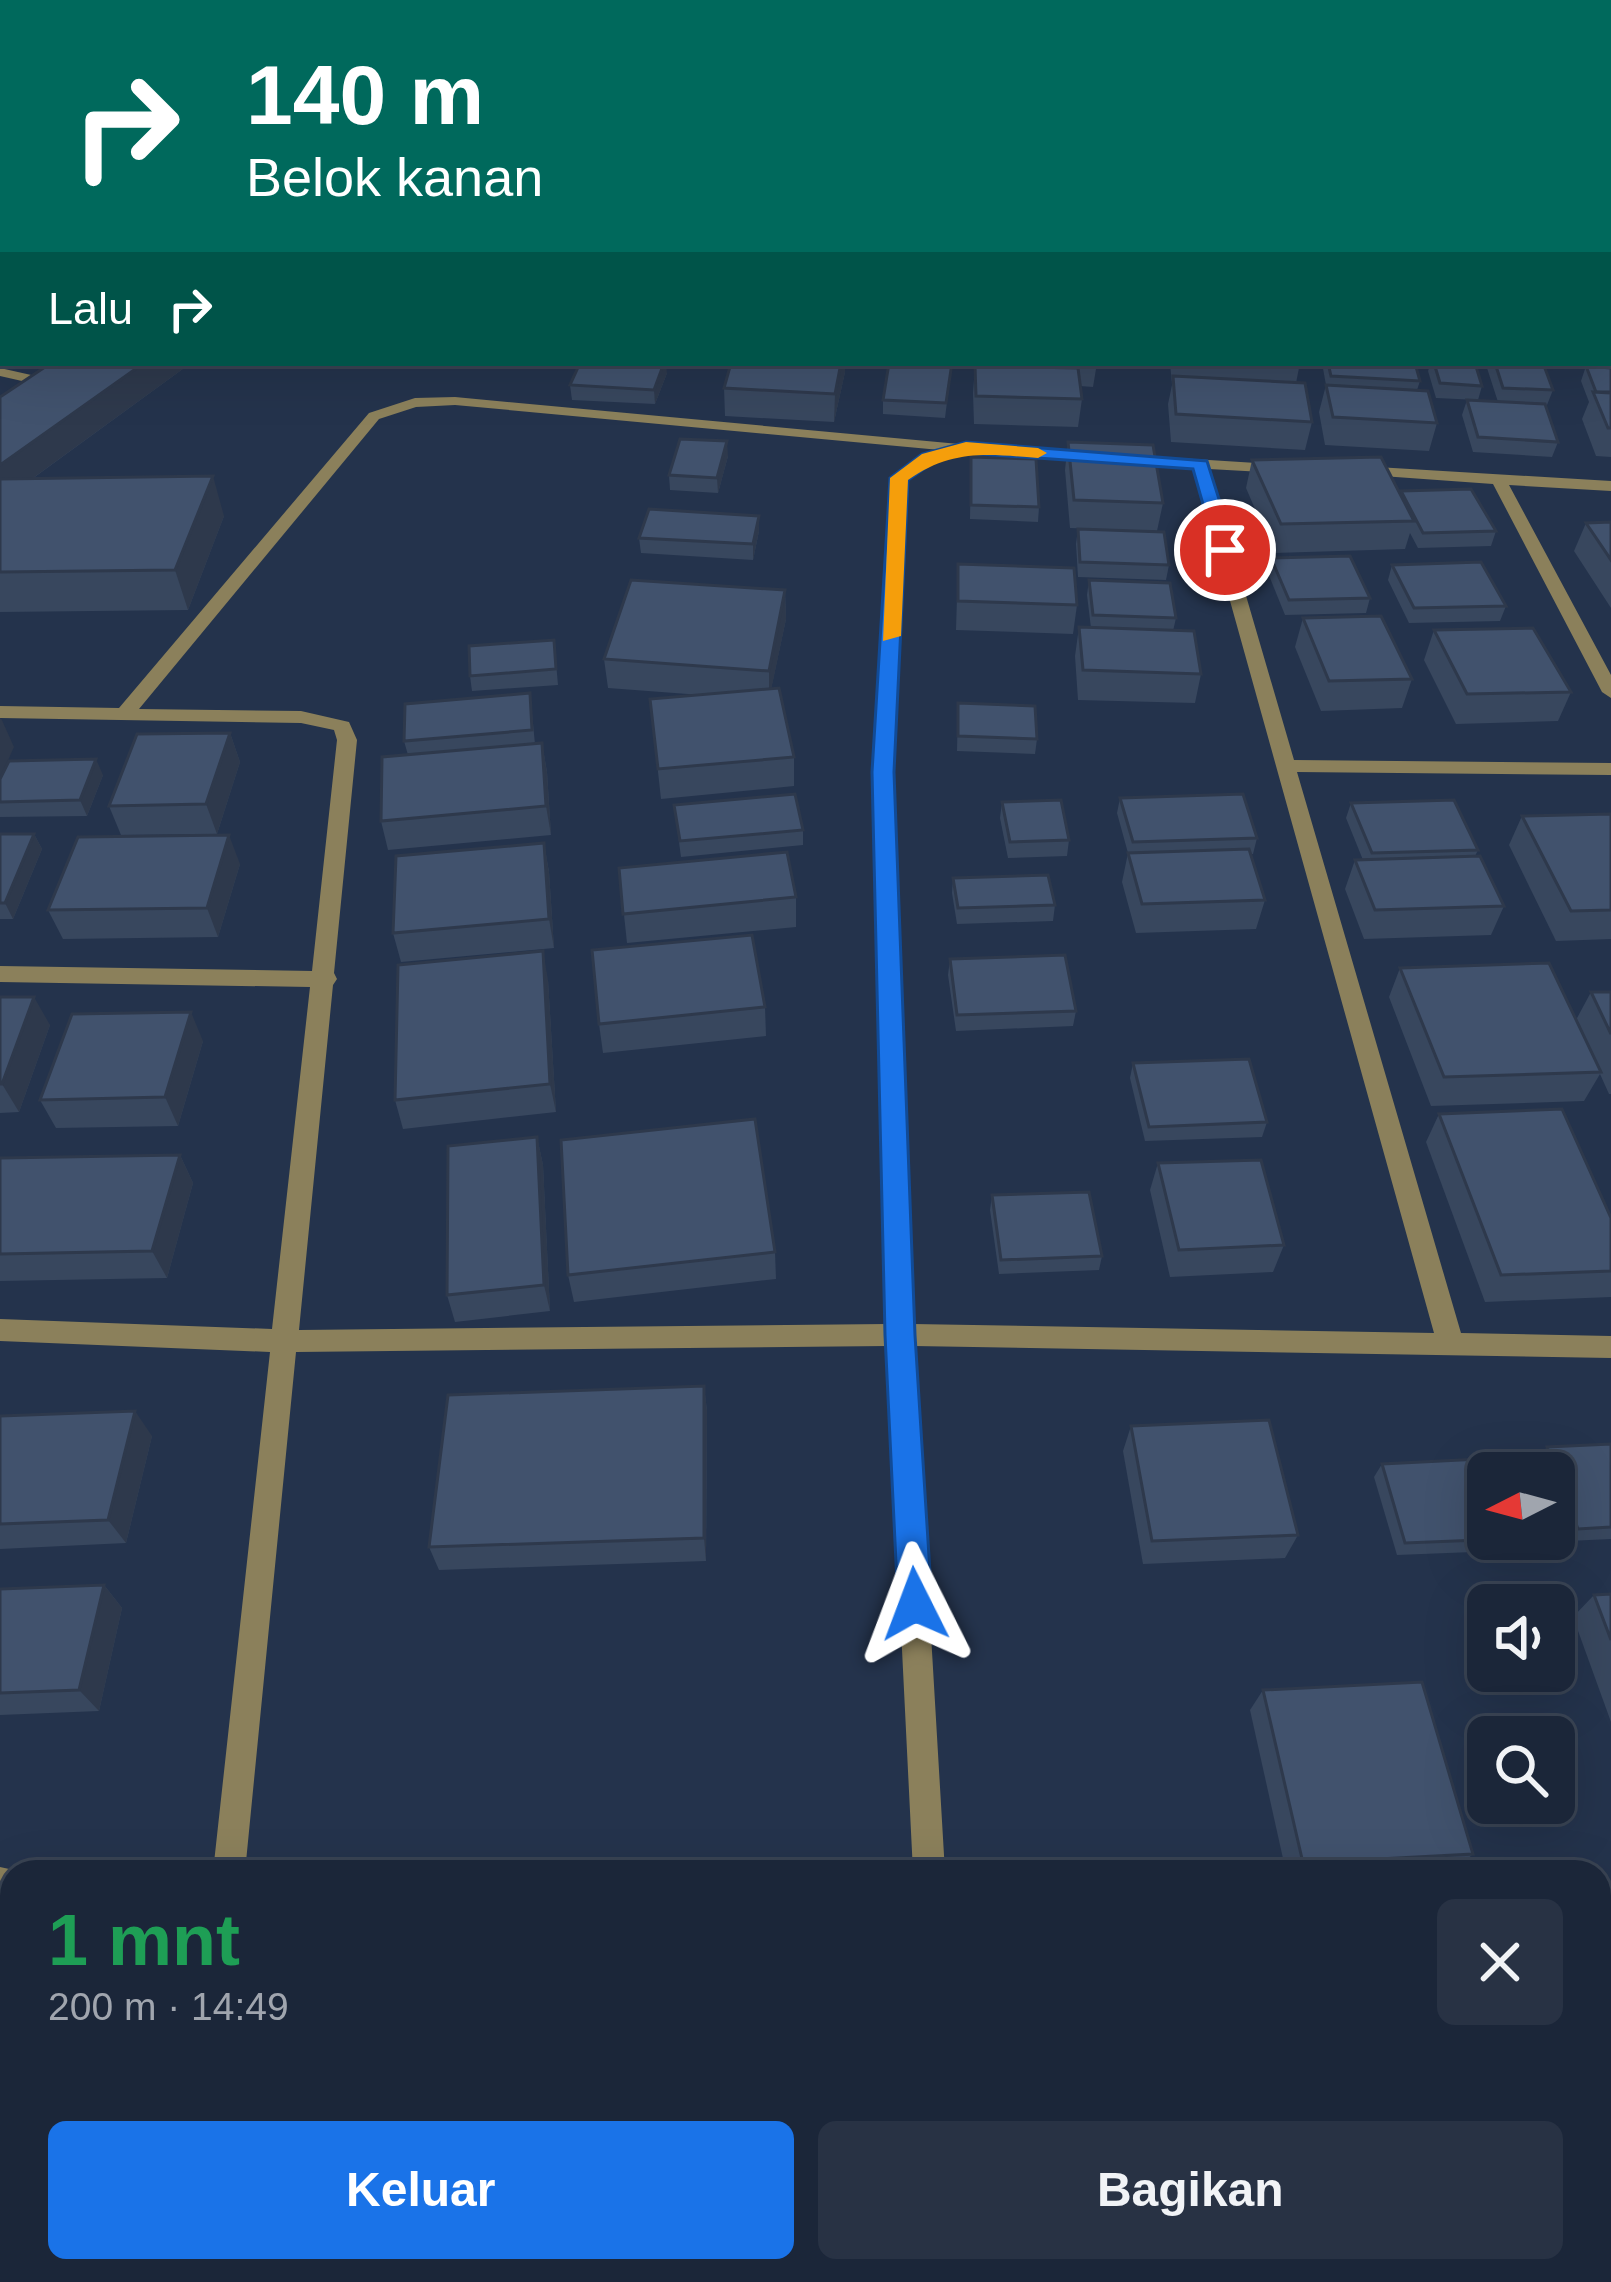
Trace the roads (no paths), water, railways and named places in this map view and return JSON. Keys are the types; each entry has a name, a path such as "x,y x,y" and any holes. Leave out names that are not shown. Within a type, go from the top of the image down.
{"street":[{"path":"0,372 44,382"},
{"path":"126,712 374,416 389,408 455,400 966,447 1314,470"},
{"path":"928,1860 900,1335 883,772 899,478 928,458 966,447"},
{"path":"1200,464 1451,1346"},
{"path":"1337,470 1611,486"},
{"path":"1497,478 1611,692"},
{"path":"0,712 301,717 342,726 347,740 326,979 281,1341 230,1860"},
{"path":"1288,766 1611,769"},
{"path":"0,974 326,979"},
{"path":"0,1330 281,1341 900,1335 1611,1346"}]}
